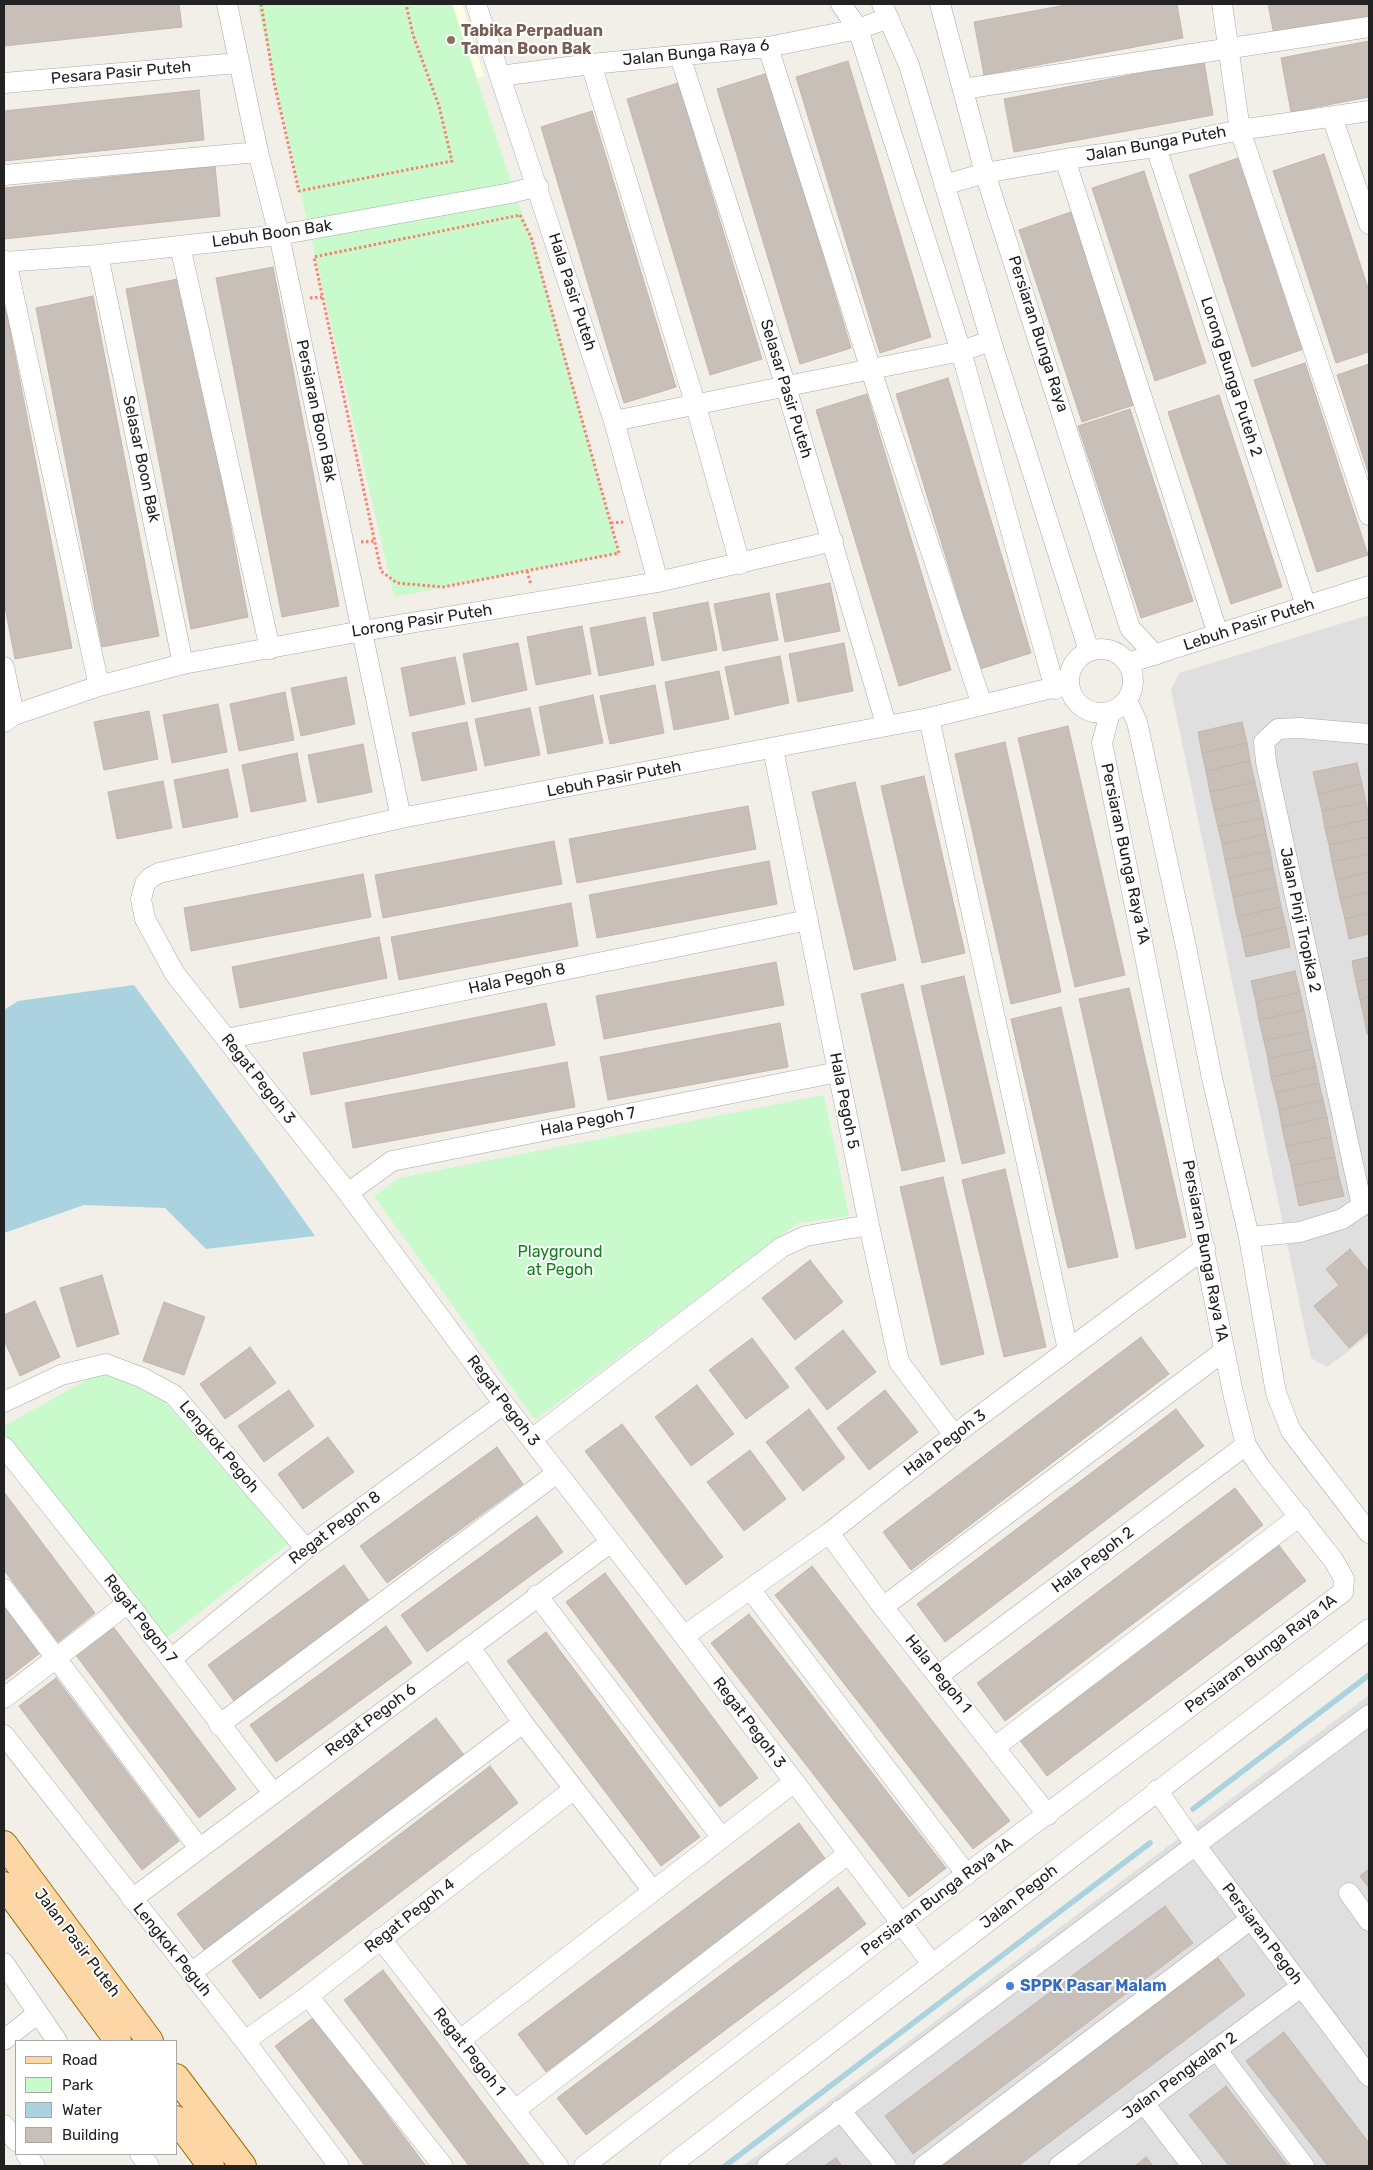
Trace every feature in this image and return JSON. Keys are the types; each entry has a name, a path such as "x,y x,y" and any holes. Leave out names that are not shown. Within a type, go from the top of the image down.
{"main road":[{"name":"Jalan Pasir Puteh","path":"4,1844 149,2040"},
{"name":"Jalan Pasir Puteh","path":"4,1885 117,2040"},
{"path":"178,2080 243,2166"},
{"path":"178,2122 212,2166"}],"street":[{"name":"Persiaran Boon Bak","path":"227,4 258,152 279,235 401,818"},
{"name":"Hala Pasir Puteh","path":"476,4 538,186 614,421 658,582"},
{"path":"841,4 858,28 961,351 1062,686 1082,708 1095,713 1110,713 1127,701 1132,689 1133,676 1128,663 1121,655 1111,650 1100,649 1089,651 1078,658 1062,686"},
{"name":"Persiaran Bunga Raya","path":"940,4 985,173 1130,628 1155,655"},
{"path":"1222,4 1240,130 1369,514"},
{"name":"Jalan Bunga Raya 6","path":"500,76 590,64 768,47 858,28 886,11"},
{"path":"886,11 908,65 991,342 1089,651"},
{"path":"963,89 1229,50 1369,27"},
{"path":"768,47 871,370 982,705"},
{"name":"Selasar Pasir Puteh","path":"680,56 786,387 886,724"},
{"name":"Pesara Pasir Puteh","path":"4,83 238,63"},
{"path":"590,64 696,406 740,564"},
{"name":"Jalan Bunga Puteh","path":"944,185 985,173 1065,159 1156,147 1240,130 1369,111"},
{"path":"1332,117 1369,224"},
{"name":"Lorong Bunga Puteh 2","path":"1156,147 1306,606"},
{"path":"4,175 258,152"},
{"path":"1065,159 1218,634"},
{"name":"Lebuh Boon Bak","path":"5,262 98,255 279,235 511,193 538,186"},
{"path":"180,246 270,649"},
{"name":"Selasar Boon Bak","path":"98,255 183,664"},
{"path":"5,262 99,686"},
{"path":"614,421 871,370 961,351 991,342"},
{"name":"Lorong Pasir Puteh","path":"9,718 99,686 183,664 362,631 658,582 833,541"},
{"name":"Lebuh Pasir Puteh","path":"1128,663 1369,586"},
{"path":"4,667 9,718"},
{"name":"Lebuh Pasir Puteh","path":"159,873 401,818 773,749 886,724 929,718 1062,686"},
{"path":"1127,701 1136,722 1186,947 1212,1078 1249,1237 1276,1392 1291,1430 1369,1532"},
{"name":"Persiaran Bunga Raya 1A","path":"584,2166 900,1924 1048,1815 1343,1592 1344,1578 1300,1516 1260,1467 1246,1445 1224,1351 1205,1248 1102,743 1110,713"},
{"path":"929,718 1068,1350"},
{"name":"Jalan Pinji Tropika 2","path":"1366,1203 1268,772 1264,742 1278,729 1299,728 1369,734"},
{"name":"Hala Pegoh 5","path":"773,749 869,1225 899,1362 954,1435"},
{"name":"Regat Pegoh 3","path":"159,873 150,878 142,891 141,899 145,919 176,974 348,1192 504,1404 684,1636 793,1783 932,1964"},
{"name":"Hala Pegoh 8","path":"226,1039 808,920"},
{"name":"Hala Pegoh 7","path":"348,1192 392,1161 838,1072"},
{"path":"1249,1237 1300,1232 1342,1219 1366,1203"},
{"path":"532,1439 782,1247 806,1236 869,1225"},
{"name":"Hala Pegoh 3","path":"684,1636 829,1533 954,1435 1205,1248"},
{"path":"883,1607 1224,1351"},
{"name":"Lengkok Pegoh","path":"4,1402 61,1375 106,1364 143,1378 174,1395 306,1549"},
{"name":"Regat Pegoh 8","path":"171,1659 306,1549 504,1404"},
{"name":"Hala Pegoh 2","path":"939,1675 1246,1445"},
{"name":"Regat Pegoh 7","path":"4,1447 128,1603 273,1794"},
{"path":"219,1725 558,1472"},
{"path":"995,1747 1300,1516"},
{"name":"Hala Pegoh 1","path":"829,1533 883,1607 939,1675 1048,1815"},
{"name":"Regat Pegoh 6","path":"132,1899 537,1595 611,1542"},
{"path":"4,1589 199,1848"},
{"path":"750,1589 967,1875"},
{"path":"537,1595 722,1838"},
{"path":"4,1698 128,1603"},
{"name":"Jalan Pegoh","path":"670,2166 1369,1629"},
{"path":"470,1647 523,1723 653,1891"},
{"path":"767,2166 1196,1846 1369,1714"},
{"path":"191,1973 523,1723"},
{"name":"Lengkok Peguh","path":"4,1735 245,2041 339,2166"},
{"path":"460,2040 793,1783"},
{"name":"Regat Pegoh 4","path":"245,2041 308,1996 380,1938 574,1789"},
{"name":"Persiaran Pegoh","path":"1157,1790 1196,1846 1302,1986 1362,2052 1369,2076"},
{"path":"514,2110 848,1854"},
{"path":"1349,1893 1369,1921"},
{"path":"924,2166 1251,1919"},
{"name":"Regat Pegoh 1","path":"380,1938 558,2166"},
{"path":"4,1963 56,2040"},
{"name":"Jalan Pengkalan 2","path":"1072,2162 1143,2102 1302,1986"},
{"path":"308,1996 443,2166"},
{"path":"4,2040 37,2014"},
{"path":"1216,2049 1304,2166"},
{"path":"1143,2102 1192,2166"},
{"path":"840,2110 886,2166"},
{"path":"4,2125 15,2140"},
{"path":"27,2155 35,2166"},
{"path":"141,2155 149,2166"}],"path":[{"path":"261,4 274,82 299,191 452,161 439,106 413,35 406,4"},
{"path":"520,215 531,237 619,553 443,588 397,583 381,571 314,257 520,215"}],"shaded area":[{"name":"Tabika Perpaduan Taman Boon Bak","path":"417,4 462,4 484,76 443,88"},
{"path":"1369,615 1369,1336 1327,1367 1311,1358 1171,690 1179,673"},
{"path":"1369,1695 1369,2166 743,2166"}],"green space":[{"path":"257,4 452,4 537,254 619,553 394,597"},
{"name":"Playground at Pegoh","path":"824,1095 849,1216 798,1223 535,1420 374,1196 399,1178"},
{"path":"104,1370 165,1402 288,1544 165,1639 4,1432 4,1426"}],"water":[{"path":"134,985 315,1236 206,1249 165,1208 84,1205 4,1233 4,1010 18,1001"}],"building":[{"path":"4,4 179,4 182,27 4,46"},
{"path":"1071,4 1177,4 1183,38 984,75 974,22"},
{"path":"1268,4 1369,4 1369,17 1274,35"},
{"path":"1369,41 1369,97 1291,112 1281,58"},
{"path":"848,61 931,337 880,353 796,77"},
{"path":"1204,61 1213,115 1014,152 1004,99"},
{"path":"768,73 851,348 800,364 717,89"},
{"path":"678,83 762,359 710,375 627,99"},
{"path":"199,90 204,140 4,161 4,111"},
{"path":"592,111 676,387 624,403 541,127"},
{"path":"1324,154 1369,291 1369,352 1336,363 1273,171"},
{"path":"1241,157 1304,349 1252,367 1189,175"},
{"path":"215,166 220,216 4,239 4,188"},
{"path":"1144,171 1206,363 1155,381 1092,188"},
{"path":"1071,212 1134,405 1082,422 1019,230"},
{"path":"273,267 339,606 282,617 216,278"},
{"path":"183,278 248,617 191,629 126,289"},
{"path":"93,296 159,636 102,647 36,308"},
{"path":"4,309 6,309 72,648 15,659 4,602"},
{"path":"1305,363 1368,555 1317,572 1254,380"},
{"path":"1369,364 1369,475 1337,375"},
{"path":"948,378 1031,653 980,669 896,394"},
{"path":"867,394 951,670 899,686 816,410"},
{"path":"1219,395 1282,587 1231,604 1168,412"},
{"path":"1130,409 1193,601 1141,618 1078,426"},
{"path":"830,583 840,631 785,642 776,594"},
{"path":"769,593 778,640 723,651 714,604"},
{"path":"708,602 717,650 662,661 653,613"},
{"path":"645,617 654,665 599,676 590,628"},
{"path":"582,626 591,674 536,685 527,637"},
{"path":"518,643 527,690 472,702 463,654"},
{"path":"844,643 853,691 798,702 789,654"},
{"path":"780,656 789,703 735,715 725,667"},
{"path":"455,657 465,704 410,716 401,668"},
{"path":"719,671 729,719 674,730 665,682"},
{"path":"346,677 355,724 301,736 291,688"},
{"path":"655,685 664,733 610,744 600,696"},
{"path":"285,692 294,740 239,751 230,704"},
{"path":"593,695 603,743 548,754 539,707"},
{"path":"218,704 227,752 172,763 163,715"},
{"path":"530,708 540,755 485,766 475,719"},
{"path":"149,711 158,759 104,770 94,722"},
{"path":"467,722 477,770 422,781 412,733"},
{"path":"1242,722 1247,743 1202,753 1198,732"},
{"path":"1068,726 1125,975 1075,987 1018,738"},
{"path":"1005,742 1061,992 1011,1004 955,754"},
{"path":"1247,743 1250,761 1206,771 1202,753"},
{"path":"363,744 372,792 318,803 308,755"},
{"path":"297,753 306,801 251,812 242,765"},
{"path":"1250,761 1255,782 1210,792 1206,771"},
{"path":"1357,763 1362,784 1318,794 1313,772"},
{"path":"228,769 238,817 183,828 174,780"},
{"path":"924,776 965,953 922,963 881,786"},
{"path":"163,781 172,828 117,839 108,792"},
{"path":"855,782 896,960 854,970 812,792"},
{"path":"1255,782 1259,800 1214,810 1210,792"},
{"path":"1362,784 1366,802 1322,811 1318,794"},
{"path":"1259,800 1263,818 1218,827 1214,810"},
{"path":"1366,802 1369,819 1325,829 1322,811"},
{"path":"748,806 756,849 577,883 569,839"},
{"path":"1263,818 1266,834 1222,844 1218,827"},
{"path":"1369,819 1369,837 1329,845 1325,829"},
{"path":"1266,834 1270,851 1225,860 1222,844"},
{"path":"1369,837 1369,854 1332,862 1329,845"},
{"path":"554,841 562,884 383,918 375,875"},
{"path":"1270,851 1273,868 1229,878 1225,860"},
{"path":"1369,854 1369,872 1336,880 1332,862"},
{"path":"769,861 777,904 597,938 589,895"},
{"path":"1273,868 1277,887 1233,897 1229,878"},
{"path":"1369,872 1369,892 1340,899 1336,880"},
{"path":"363,874 371,917 191,951 184,908"},
{"path":"1277,887 1281,907 1237,917 1233,897"},
{"path":"1369,892 1369,913 1345,919 1340,899"},
{"path":"571,903 578,946 399,980 391,937"},
{"path":"1281,907 1286,927 1242,937 1237,917"},
{"path":"1369,913 1369,934 1349,939 1345,919"},
{"path":"1286,927 1290,947 1246,957 1242,937"},
{"path":"379,937 387,978 240,1008 232,967"},
{"path":"1369,957 1369,979 1356,982 1352,961"},
{"path":"776,962 784,1005 604,1039 596,996"},
{"path":"1295,971 1300,992 1256,1002 1251,981"},
{"path":"964,976 1005,1153 962,1164 921,986"},
{"path":"1369,979 1369,997 1360,1000 1356,982"},
{"path":"903,984 945,1161 902,1171 861,994"},
{"path":"1129,988 1186,1237 1136,1249 1079,999"},
{"path":"1300,992 1304,1010 1259,1020 1256,1002"},
{"path":"1369,997 1369,1016 1364,1017 1360,1000"},
{"path":"546,1003 555,1045 311,1095 303,1053"},
{"path":"1061,1007 1118,1257 1068,1268 1011,1019"},
{"path":"1304,1010 1308,1031 1264,1041 1259,1020"},
{"path":"1369,1016 1369,1033 1367,1034 1364,1017"},
{"path":"780,1023 788,1067 608,1100 600,1057"},
{"path":"1308,1031 1312,1049 1268,1059 1264,1041"},
{"path":"1312,1049 1316,1067 1271,1077 1268,1059"},
{"path":"567,1062 575,1107 353,1148 345,1103"},
{"path":"1316,1067 1319,1083 1275,1093 1271,1077"},
{"path":"1319,1083 1323,1100 1279,1110 1275,1093"},
{"path":"1323,1100 1327,1117 1282,1127 1279,1110"},
{"path":"1327,1117 1331,1137 1286,1146 1282,1127"},
{"path":"1331,1137 1335,1157 1291,1166 1286,1146"},
{"path":"1335,1157 1339,1177 1295,1186 1291,1166"},
{"path":"1005,1169 1046,1347 1004,1357 962,1180"},
{"path":"943,1177 984,1354 941,1365 900,1187"},
{"path":"1339,1177 1344,1196 1299,1206 1295,1186"},
{"path":"1350,1249 1369,1272 1369,1331 1349,1348 1314,1306 1339,1285 1326,1269"},
{"path":"810,1260 843,1302 795,1340 762,1298"},
{"path":"102,1275 119,1334 77,1347 60,1288"},
{"path":"35,1301 60,1357 20,1376 4,1340 4,1315"},
{"path":"164,1302 205,1317 184,1375 143,1361"},
{"path":"843,1330 876,1372 827,1410 795,1368"},
{"path":"1141,1337 1169,1374 911,1570 883,1532"},
{"path":"752,1338 789,1387 746,1419 709,1370"},
{"path":"250,1347 276,1383 225,1419 200,1384"},
{"path":"697,1385 734,1434 691,1466 655,1417"},
{"path":"289,1390 314,1426 264,1462 238,1426"},
{"path":"885,1390 918,1432 869,1470 837,1428"},
{"path":"809,1409 845,1458 803,1491 766,1442"},
{"path":"1176,1409 1204,1446 945,1642 917,1604"},
{"path":"622,1424 723,1557 686,1585 585,1451"},
{"path":"328,1437 354,1472 303,1509 278,1474"},
{"path":"497,1447 523,1484 387,1583 360,1546"},
{"path":"750,1450 786,1499 744,1531 707,1482"},
{"path":"1235,1488 1263,1525 1005,1721 977,1683"},
{"path":"4,1492 95,1613 58,1642 4,1570"},
{"path":"537,1516 563,1552 427,1652 401,1615"},
{"path":"1278,1544 1306,1581 1047,1776 1019,1739"},
{"path":"344,1565 370,1602 234,1701 208,1665"},
{"path":"812,1566 1010,1821 973,1849 775,1595"},
{"path":"605,1573 758,1778 720,1807 566,1602"},
{"path":"4,1607 39,1654 4,1681"},
{"path":"749,1614 946,1868 909,1897 711,1643"},
{"path":"112,1625 236,1789 199,1818 75,1654"},
{"path":"386,1626 412,1663 276,1762 250,1725"},
{"path":"546,1632 700,1837 661,1866 507,1661"},
{"path":"56,1678 179,1841 142,1870 19,1706"},
{"path":"436,1718 464,1755 205,1951 177,1914"},
{"path":"490,1766 518,1803 260,1999 232,1961"},
{"path":"799,1823 827,1861 546,2072 518,2034"},
{"path":"1369,1869 1369,1888 1360,1876"},
{"path":"838,1887 866,1924 586,2135 557,2098"},
{"path":"1165,1906 1193,1943 913,2154 885,2116"},
{"path":"1218,1958 1245,1995 1018,2166 940,2166"},
{"path":"383,1970 530,2166 469,2166 344,2000"},
{"path":"314,2017 426,2166 365,2166 275,2046"},
{"path":"1284,2032 1369,2143 1369,2166 1328,2166 1246,2061"},
{"path":"1226,2086 1288,2166 1229,2166 1189,2115"},
{"path":"1146,2157 1153,2166 1135,2166"},
{"path":"836,2158 842,2166 824,2166"}],"waterway":[{"path":"1193,1809 1369,1675"},
{"path":"725,2166 1150,1843"}],"place":[{"name":"Tabika Perpaduan Taman Boon Bak","path":"451,40"},
{"name":"SPPK Pasar Malam","path":"1010,1986"}]}
